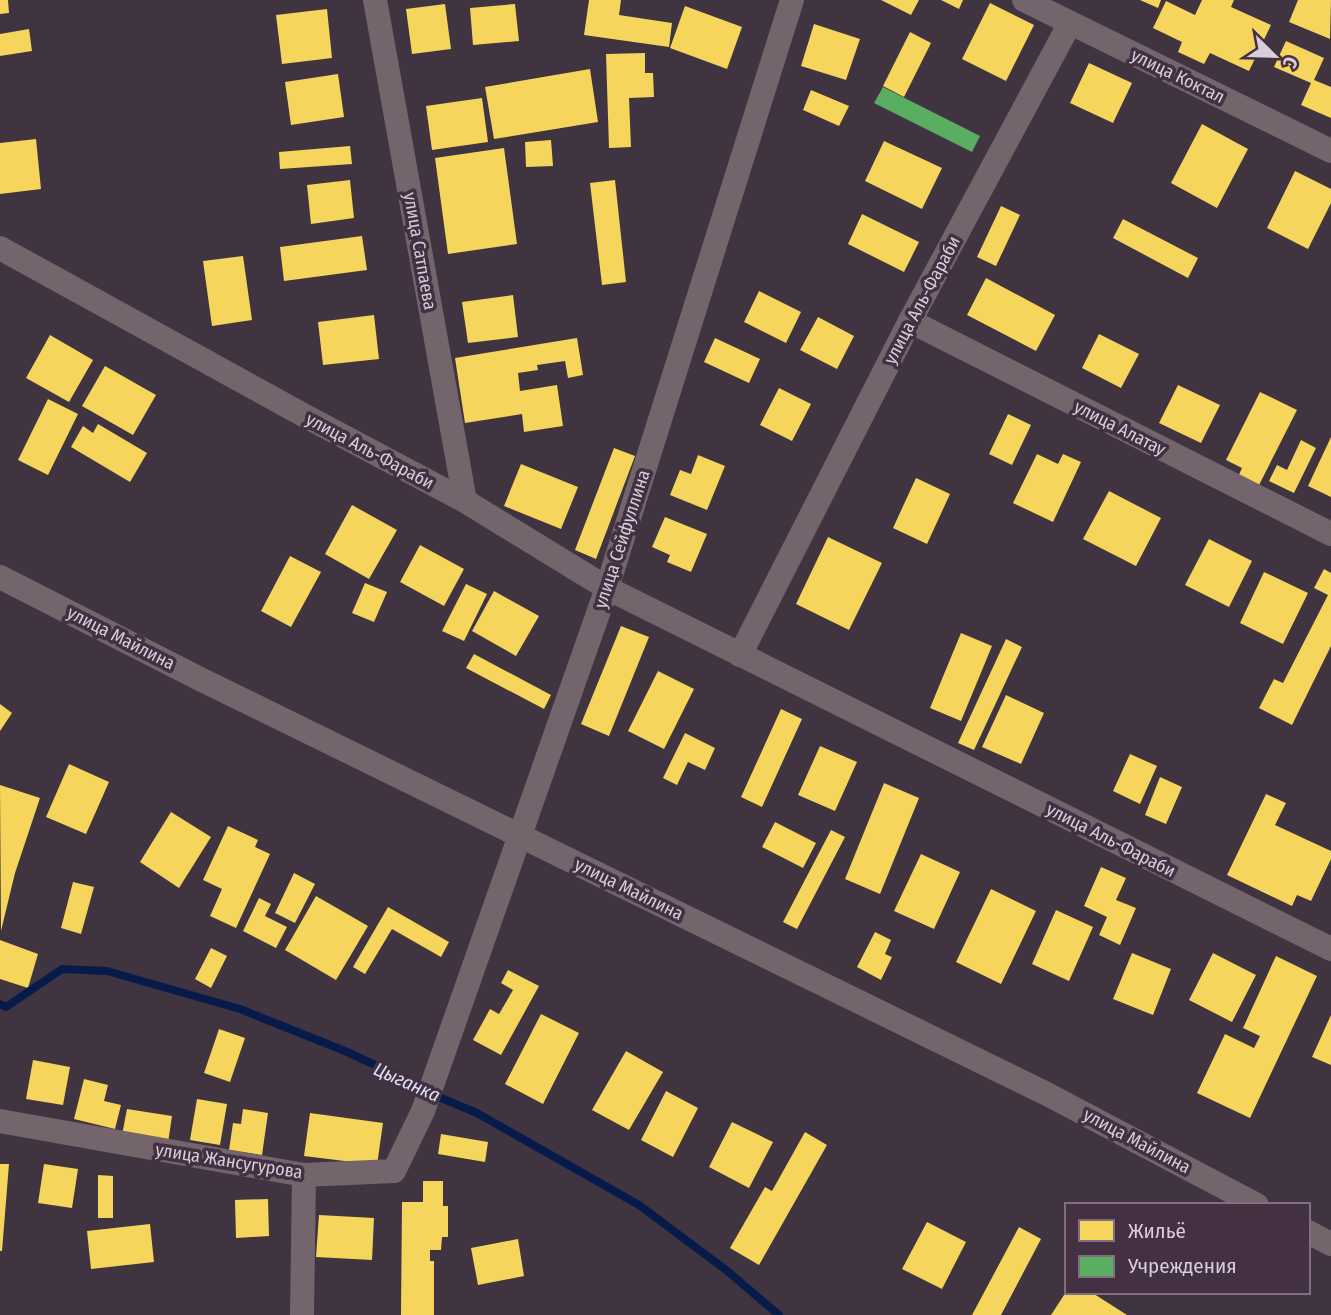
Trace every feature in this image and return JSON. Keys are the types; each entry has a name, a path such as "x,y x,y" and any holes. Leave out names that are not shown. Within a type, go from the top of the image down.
{"street":[{"name":"улица Сатпаева","path":"375,0 465,501"},
{"name":"улица Сейфуллина","path":"424,1111 607,588 792,0"},
{"name":"улица Коктал","path":"1024,0 1331,151"},
{"name":"улица Аль-Фараби","path":"740,655 910,321 1070,23"},
{"name":"улица Аль-Фараби","path":"0,248 307,418 465,501 607,588 1331,949"},
{"name":"улица Алатау","path":"910,321 1331,534"},
{"name":"улица Майлина","path":"0,576 202,680 1045,1093 1253,1203"},
{"name":"улица Жансугурова","path":"0,1121 304,1175 394,1171 424,1111"},
{"path":"302,1315 304,1175"},
{"path":"1310,1233 1331,1244"}],"building: Жильё":[{"path":"0,0 8,0 9,13 0,14"},
{"path":"589,0 621,0 619,15 672,23 669,47 584,35"},
{"path":"881,0 919,0 911,15"},
{"path":"941,0 963,0 959,9"},
{"path":"1140,0 1161,0 1158,8"},
{"path":"1202,0 1234,0 1231,7 1271,25 1249,71 1210,53 1204,64 1178,52 1182,42 1153,28 1166,1 1195,15"},
{"path":"1298,0 1331,0 1330,39 1289,22"},
{"path":"990,3 1034,25 1006,81 962,59"},
{"path":"445,4 451,49 412,54 406,9"},
{"path":"515,4 519,41 473,45 470,8"},
{"path":"685,6 742,27 727,69 670,48"},
{"path":"327,9 332,58 282,64 276,15"},
{"path":"814,24 860,39 846,80 801,66"},
{"path":"29,29 32,51 0,56 0,34"},
{"path":"910,32 931,43 904,97 883,86"},
{"path":"1286,41 1324,58 1314,80 1331,87 1331,118 1301,105 1311,83 1274,67"},
{"path":"645,53 645,73 653,73 654,97 629,98 631,147 609,148 606,54"},
{"path":"1089,63 1132,83 1113,123 1070,103"},
{"path":"590,69 598,122 494,139 485,87"},
{"path":"338,74 344,117 291,125 285,82"},
{"path":"811,90 849,106 839,126 803,110"},
{"path":"482,98 488,142 432,150 426,106"},
{"path":"1202,124 1248,149 1217,208 1171,183"},
{"path":"36,139 41,189 0,194 0,143"},
{"path":"551,140 553,166 526,167 525,142"},
{"path":"884,141 942,168 922,209 865,181"},
{"path":"350,146 352,164 280,169 279,152"},
{"path":"504,148 517,244 448,254 435,158"},
{"path":"1295,171 1331,189 1331,203 1308,249 1267,228"},
{"path":"350,180 354,218 311,224 307,185"},
{"path":"615,180 626,282 602,285 590,183"},
{"path":"1001,206 1020,215 996,266 977,257"},
{"path":"862,214 919,242 904,272 848,244"},
{"path":"1123,219 1198,258 1188,278 1113,238"},
{"path":"362,236 367,270 284,281 280,247"},
{"path":"243,256 252,320 212,326 203,261"},
{"path":"986,278 1055,315 1036,351 967,315"},
{"path":"759,291 801,312 786,343 744,322"},
{"path":"513,295 518,337 468,343 462,302"},
{"path":"374,315 379,359 323,365 318,322"},
{"path":"818,317 854,336 837,369 800,350"},
{"path":"1099,334 1139,354 1121,388 1082,368"},
{"path":"50,335 93,360 69,402 26,378"},
{"path":"577,338 583,375 568,378 565,361 537,365 538,370 518,373 520,391 557,385 563,426 524,432 522,414 465,423 455,358"},
{"path":"715,338 760,359 749,383 704,362"},
{"path":"105,366 156,395 133,435 82,406"},
{"path":"1178,385 1220,405 1201,443 1159,423"},
{"path":"779,388 811,404 792,441 760,425"},
{"path":"1260,392 1297,410 1257,489 1237,479 1242,468 1226,460"},
{"path":"48,399 78,414 48,475 18,460"},
{"path":"1008,414 1031,425 1012,465 989,454"},
{"path":"98,424 147,453 130,482 71,447 83,426 93,433"},
{"path":"1331,437 1331,497 1308,486"},
{"path":"1301,440 1316,448 1294,493 1269,481 1277,465 1287,470"},
{"path":"614,448 635,456 596,559 575,550"},
{"path":"1037,454 1058,464 1063,454 1081,462 1053,522 1013,503"},
{"path":"698,455 725,466 707,510 670,495 680,470 691,474"},
{"path":"521,464 578,487 561,529 504,506"},
{"path":"916,478 950,494 927,544 893,528"},
{"path":"1109,491 1161,518 1136,566 1083,539"},
{"path":"352,505 397,530 369,579 325,554"},
{"path":"665,517 707,534 691,572 667,562 670,555 652,547"},
{"path":"828,537 882,563 849,630 796,604"},
{"path":"1209,539 1252,561 1229,607 1185,585"},
{"path":"420,545 464,569 444,606 400,582"},
{"path":"290,556 321,572 291,627 261,611"},
{"path":"1324,569 1331,573 1331,646 1292,725 1259,708 1274,679 1283,683 1328,595 1314,588"},
{"path":"1264,572 1308,593 1283,644 1240,623"},
{"path":"365,583 387,592 374,622 352,613"},
{"path":"466,584 487,594 464,641 442,631"},
{"path":"494,591 539,616 516,656 472,631"},
{"path":"621,626 649,637 609,736 581,724"},
{"path":"961,633 992,646 961,721 930,708"},
{"path":"1006,639 1022,647 974,750 958,743"},
{"path":"474,654 551,695 544,709 466,668"},
{"path":"658,671 694,689 664,749 628,731"},
{"path":"1006,695 1044,713 1021,764 982,747"},
{"path":"0,704 12,713 0,731"},
{"path":"781,709 802,719 762,807 741,797"},
{"path":"685,733 715,748 705,770 688,762 677,785 663,778"},
{"path":"820,746 857,762 835,811 798,795"},
{"path":"1130,754 1157,766 1140,804 1113,791"},
{"path":"69,764 109,782 86,834 46,817"},
{"path":"1160,777 1182,787 1166,824 1145,815"},
{"path":"884,783 919,798 880,894 845,879"},
{"path":"0,785 40,798 15,873 1,931"},
{"path":"1266,794 1286,803 1275,825 1331,851 1331,859 1311,901 1297,895 1292,906 1227,875"},
{"path":"171,812 211,837 179,888 140,862"},
{"path":"775,822 816,843 803,868 762,847"},
{"path":"228,826 258,840 255,847 270,854 236,928 210,916 222,889 203,880"},
{"path":"831,830 845,837 797,929 783,922"},
{"path":"921,854 960,872 934,929 894,911"},
{"path":"1101,867 1126,878 1116,900 1136,908 1120,945 1099,935 1107,917 1084,906"},
{"path":"294,873 315,884 295,923 275,913"},
{"path":"73,882 94,887 81,934 61,928"},
{"path":"991,889 1036,911 1001,984 956,962"},
{"path":"316,896 368,926 336,980 285,950"},
{"path":"259,898 271,904 265,916 287,927 276,948 243,931"},
{"path":"388,907 449,942 441,957 392,929 365,974 353,967"},
{"path":"1056,910 1093,927 1069,981 1032,964"},
{"path":"875,932 891,940 885,954 892,957 881,980 857,967"},
{"path":"0,940 38,954 28,988 0,979"},
{"path":"211,948 227,956 211,988 195,979"},
{"path":"1132,953 1171,969 1153,1015 1113,999"},
{"path":"1213,953 1256,975 1232,1022 1189,1000"},
{"path":"1276,956 1317,976 1250,1118 1197,1093 1225,1034 1254,1048 1260,1036 1243,1028"},
{"path":"508,970 539,986 501,1055 473,1040 490,1009 499,1014 513,990 501,983"},
{"path":"541,1014 579,1033 543,1104 505,1084"},
{"path":"1331,1015 1331,1065 1312,1057"},
{"path":"219,1029 245,1038 230,1082 204,1073"},
{"path":"626,1051 663,1072 629,1130 592,1110"},
{"path":"33,1060 70,1067 63,1105 26,1099"},
{"path":"84,1079 108,1085 104,1101 121,1105 115,1129 74,1119"},
{"path":"666,1091 698,1108 673,1157 641,1140"},
{"path":"197,1099 227,1104 220,1145 190,1140"},
{"path":"127,1109 172,1116 168,1143 122,1135"},
{"path":"243,1109 268,1113 262,1155 229,1150 233,1123 241,1124"},
{"path":"310,1113 383,1123 377,1165 304,1156"},
{"path":"732,1122 773,1142 749,1188 709,1167"},
{"path":"805,1132 827,1145 759,1265 730,1248 765,1187 772,1191"},
{"path":"441,1134 488,1142 485,1162 438,1154"},
{"path":"0,1164 9,1164 2,1251 0,1251"},
{"path":"44,1164 78,1169 72,1208 38,1203"},
{"path":"98,1175 113,1176 113,1218 98,1218"},
{"path":"423,1181 443,1181 443,1206 448,1206 448,1237 442,1237 441,1250 430,1250 430,1261 434,1261 434,1315 401,1315 402,1202 423,1202"},
{"path":"268,1199 269,1236 236,1238 235,1200"},
{"path":"319,1215 374,1218 372,1260 316,1257"},
{"path":"927,1222 966,1242 942,1289 902,1269"},
{"path":"150,1224 154,1262 91,1269 87,1231"},
{"path":"1019,1227 1041,1239 1001,1315 972,1315"},
{"path":"518,1239 524,1276 478,1285 471,1248"},
{"path":"1065,1294 1094,1294 1127,1315 1051,1315"}],"building: Учреждения":[{"path":"883,87 980,136 972,152 874,103"}],"waterway":[{"name":"Цыганка","path":"0,1004 6,1007 62,969 107,971 240,1009 345,1051 414,1083 429,1093 477,1113 639,1205 726,1270 779,1315"}]}
